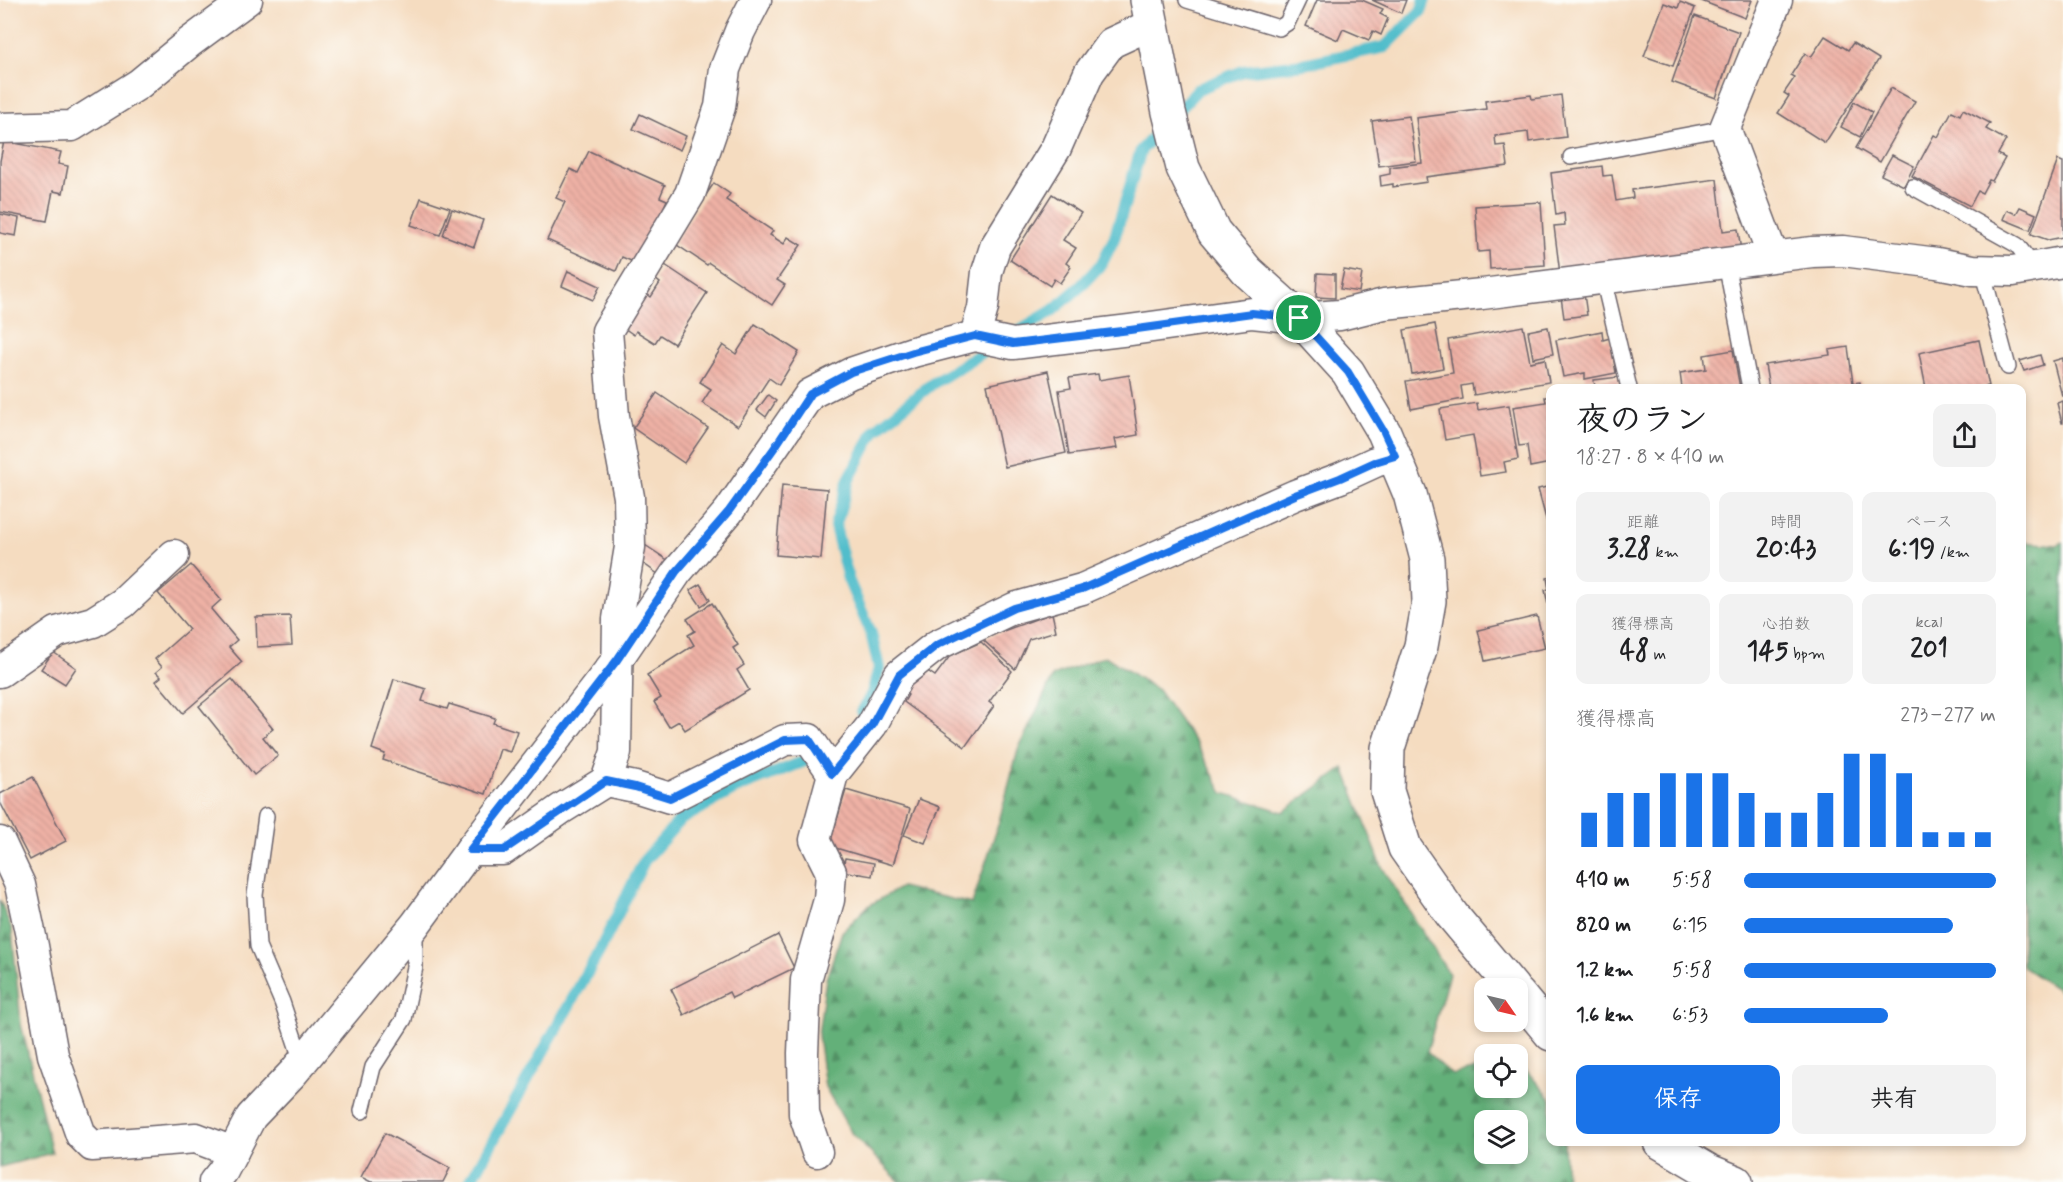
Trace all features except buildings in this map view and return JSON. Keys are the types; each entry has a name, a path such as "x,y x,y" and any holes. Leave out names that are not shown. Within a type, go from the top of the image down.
{"street":[{"path":"0,128 72,126 139,84 190,42 247,0"},
{"path":"470,850 504,850 606,781 616,752 618,619 630,547 629,497 614,416 607,331 690,194 720,107 725,69 740,31 756,0"},
{"path":"1773,256 1725,128 1777,0"},
{"path":"975,336 983,308 987,272 995,247 1056,148 1089,73 1111,43 1149,12 1183,168 1214,232 1240,263 1299,318 1348,372 1384,432 1410,494 1427,559 1429,601 1421,645 1389,748 1387,791 1405,848 1452,915 1505,978"},
{"path":"214,1182 224,1171 251,1117 302,1062 415,925 617,660 676,572 729,511 810,394 851,372 913,352 975,336 1013,344 1252,313 1299,318 1340,315 1384,304 1482,294 1812,252 1843,251 1982,270 2013,271 2049,265"},
{"path":"817,1152 804,1114 803,1053 806,980 829,900 831,872 814,840 832,774 872,725 899,675 937,645 1014,608 1082,589 1295,495 1395,456"},
{"path":"0,672 57,632 93,622 123,603 174,555"},
{"path":"606,781 670,798 785,740 809,739 832,774"},
{"path":"0,842 20,885 53,1055 81,1135 92,1146 196,1138 233,1152"},
{"path":"1528,1006 1546,1028"},
{"path":"1667,1146 1709,1171 1736,1182"}],"lane":[{"path":"1187,0 1279,28 1287,23 1299,0"},
{"path":"1571,157 1725,128"},
{"path":"1913,187 2049,265"},
{"path":"1726,262 1749,384"},
{"path":"1982,270 2008,368"},
{"path":"1603,278 1628,384"},
{"path":"266,816 255,894 258,946 282,1002 302,1062"},
{"path":"362,1111 373,1067 404,1019 415,967 415,925"}],"green space":[{"path":"2026,542 2057,545 2063,542 2063,993 2026,969"},
{"path":"1105,656 1158,690 1197,745 1223,793 1283,812 1344,768 1382,867 1449,974 1427,1052 1452,1075 1474,1070 1474,1098 1528,1098 1528,1073 1546,1093 1546,1146 1564,1146 1566,1182 900,1182 852,1134 825,1087 818,1035 826,979 842,932 868,906 901,887 972,904 998,825 1018,750 1053,676"},
{"path":"0,900 12,930 21,1024 52,1153 0,1167"}],"waterway":[{"path":"1010,336 1052,311 1081,286 1102,263 1114,239 1141,150 1198,89 1243,71 1303,64 1385,47 1421,11 1425,0"},
{"path":"862,712 872,693 879,668 871,633 848,579 835,526 849,479 875,430 932,384 995,345"},
{"path":"470,1182 600,950 644,861 680,820 735,789 820,755"}],"route":[{"path":"1252,313 1299,318 1348,372 1384,432 1395,456 1295,495 1082,589 1014,608 937,645 899,675 872,725 832,774 809,739 785,740 670,798 606,781 561,809 504,850 470,850 617,660 676,572 729,511 810,394 851,372 913,352 975,336 1013,344 1252,313"}]}
